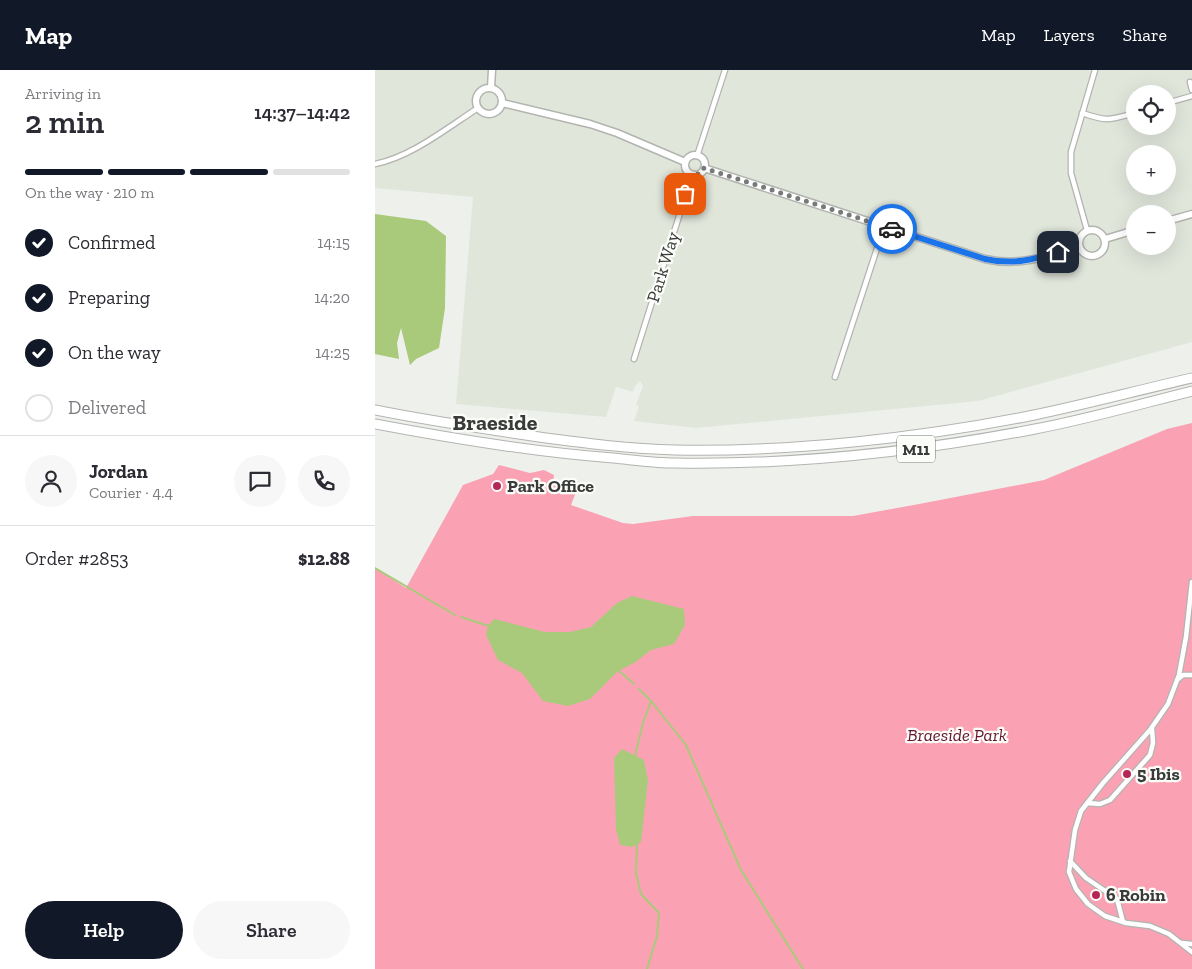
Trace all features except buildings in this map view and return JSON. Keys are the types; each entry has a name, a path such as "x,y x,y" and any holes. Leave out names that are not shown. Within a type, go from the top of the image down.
{"highway":[{"name":"M11","path":"375,410 449,424 591,444 674,450 737,449 847,443 967,427 1033,415 1192,378"},
{"name":"M11","path":"375,424 516,448 631,460 674,463 833,459 956,443 1081,421 1192,393"}],"street":[{"path":"491,88 492,70"},
{"path":"697,156 725,70"},
{"path":"1087,230 1071,173 1071,152 1095,70"},
{"path":"1190,82 1192,90"},
{"path":"485,88 491,88 499,92 503,103 500,109 493,114 485,114 478,108 476,101 478,93 485,88"},
{"path":"1176,100 1192,96"},
{"path":"503,103 599,127 685,162"},
{"path":"375,164 387,162 412,149 478,108"},
{"path":"1082,114 1101,120 1110,120 1126,116"},
{"path":"691,156 697,156 704,162 704,168 700,174 692,174 687,171 685,162 691,156"},
{"path":"704,168 985,259 1001,262 1032,260 1079,246"},
{"name":"Park Way","path":"634,360 692,174"},
{"path":"1176,218 1192,214"},
{"path":"835,377 884,227"},
{"path":"1087,230 1099,231 1105,239 1103,251 1095,256 1084,253 1079,246 1079,238 1087,230"},
{"path":"1105,239 1126,233"},
{"path":"1192,582 1186,637 1168,704 1151,729 1081,811 1075,830 1069,872 1076,889 1088,904 1105,916 1123,922 1150,926 1169,934 1192,952"},
{"path":"1176,680 1183,675 1192,675"},
{"path":"1087,803 1100,804 1110,800 1149,755 1153,743 1151,729"},
{"path":"1070,861 1086,878 1117,899 1123,922"},
{"path":"1180,943 1192,944"}],"shaded area":[{"path":"375,70 1192,70 1192,342 978,401 696,428 634,421 639,406 636,405 643,386 640,381 635,386 633,392 616,387 606,417 456,404 473,197 375,188"},
{"path":"375,214 426,221 446,236 445,308 439,348 416,359 410,365 401,328 397,343 399,359 375,354"},
{"path":"632,596 684,609 685,625 674,644 651,650 634,663 618,671 590,699 568,706 543,701 522,673 498,660 486,635 488,626 494,619 545,632 570,632 591,627 617,603"},
{"path":"622,749 644,760 648,781 641,842 632,847 620,845 616,829 614,758"}],"green space":[{"name":"Braeside Park","path":"1192,423 1192,969 375,969 375,568 406,588 463,485 493,474 499,465 530,473 544,470 554,475 553,485 576,488 571,505 623,523 633,524 693,516 853,516 1044,480 1167,429"}],"waterway":[{"path":"375,568 455,615"},
{"path":"461,617 489,626"},
{"path":"617,669 634,684"},
{"path":"639,689 686,745 741,870 803,969"},
{"path":"635,756 643,723 651,701"},
{"path":"637,843 636,873 641,894 659,913 657,936 647,969"}],"way so far":[{"path":"685,194 692,174 700,174 704,168 892,229"}],"place":[{"name":"Park Office","path":"497,486"},
{"name":"5 Ibis","path":"1127,774"},
{"name":"6 Robin","path":"1096,895"}],"district":[{"name":"Braeside","path":"495,422"}],"route":[{"path":"892,229 985,259 1001,262 1032,260 1058,252"}]}
